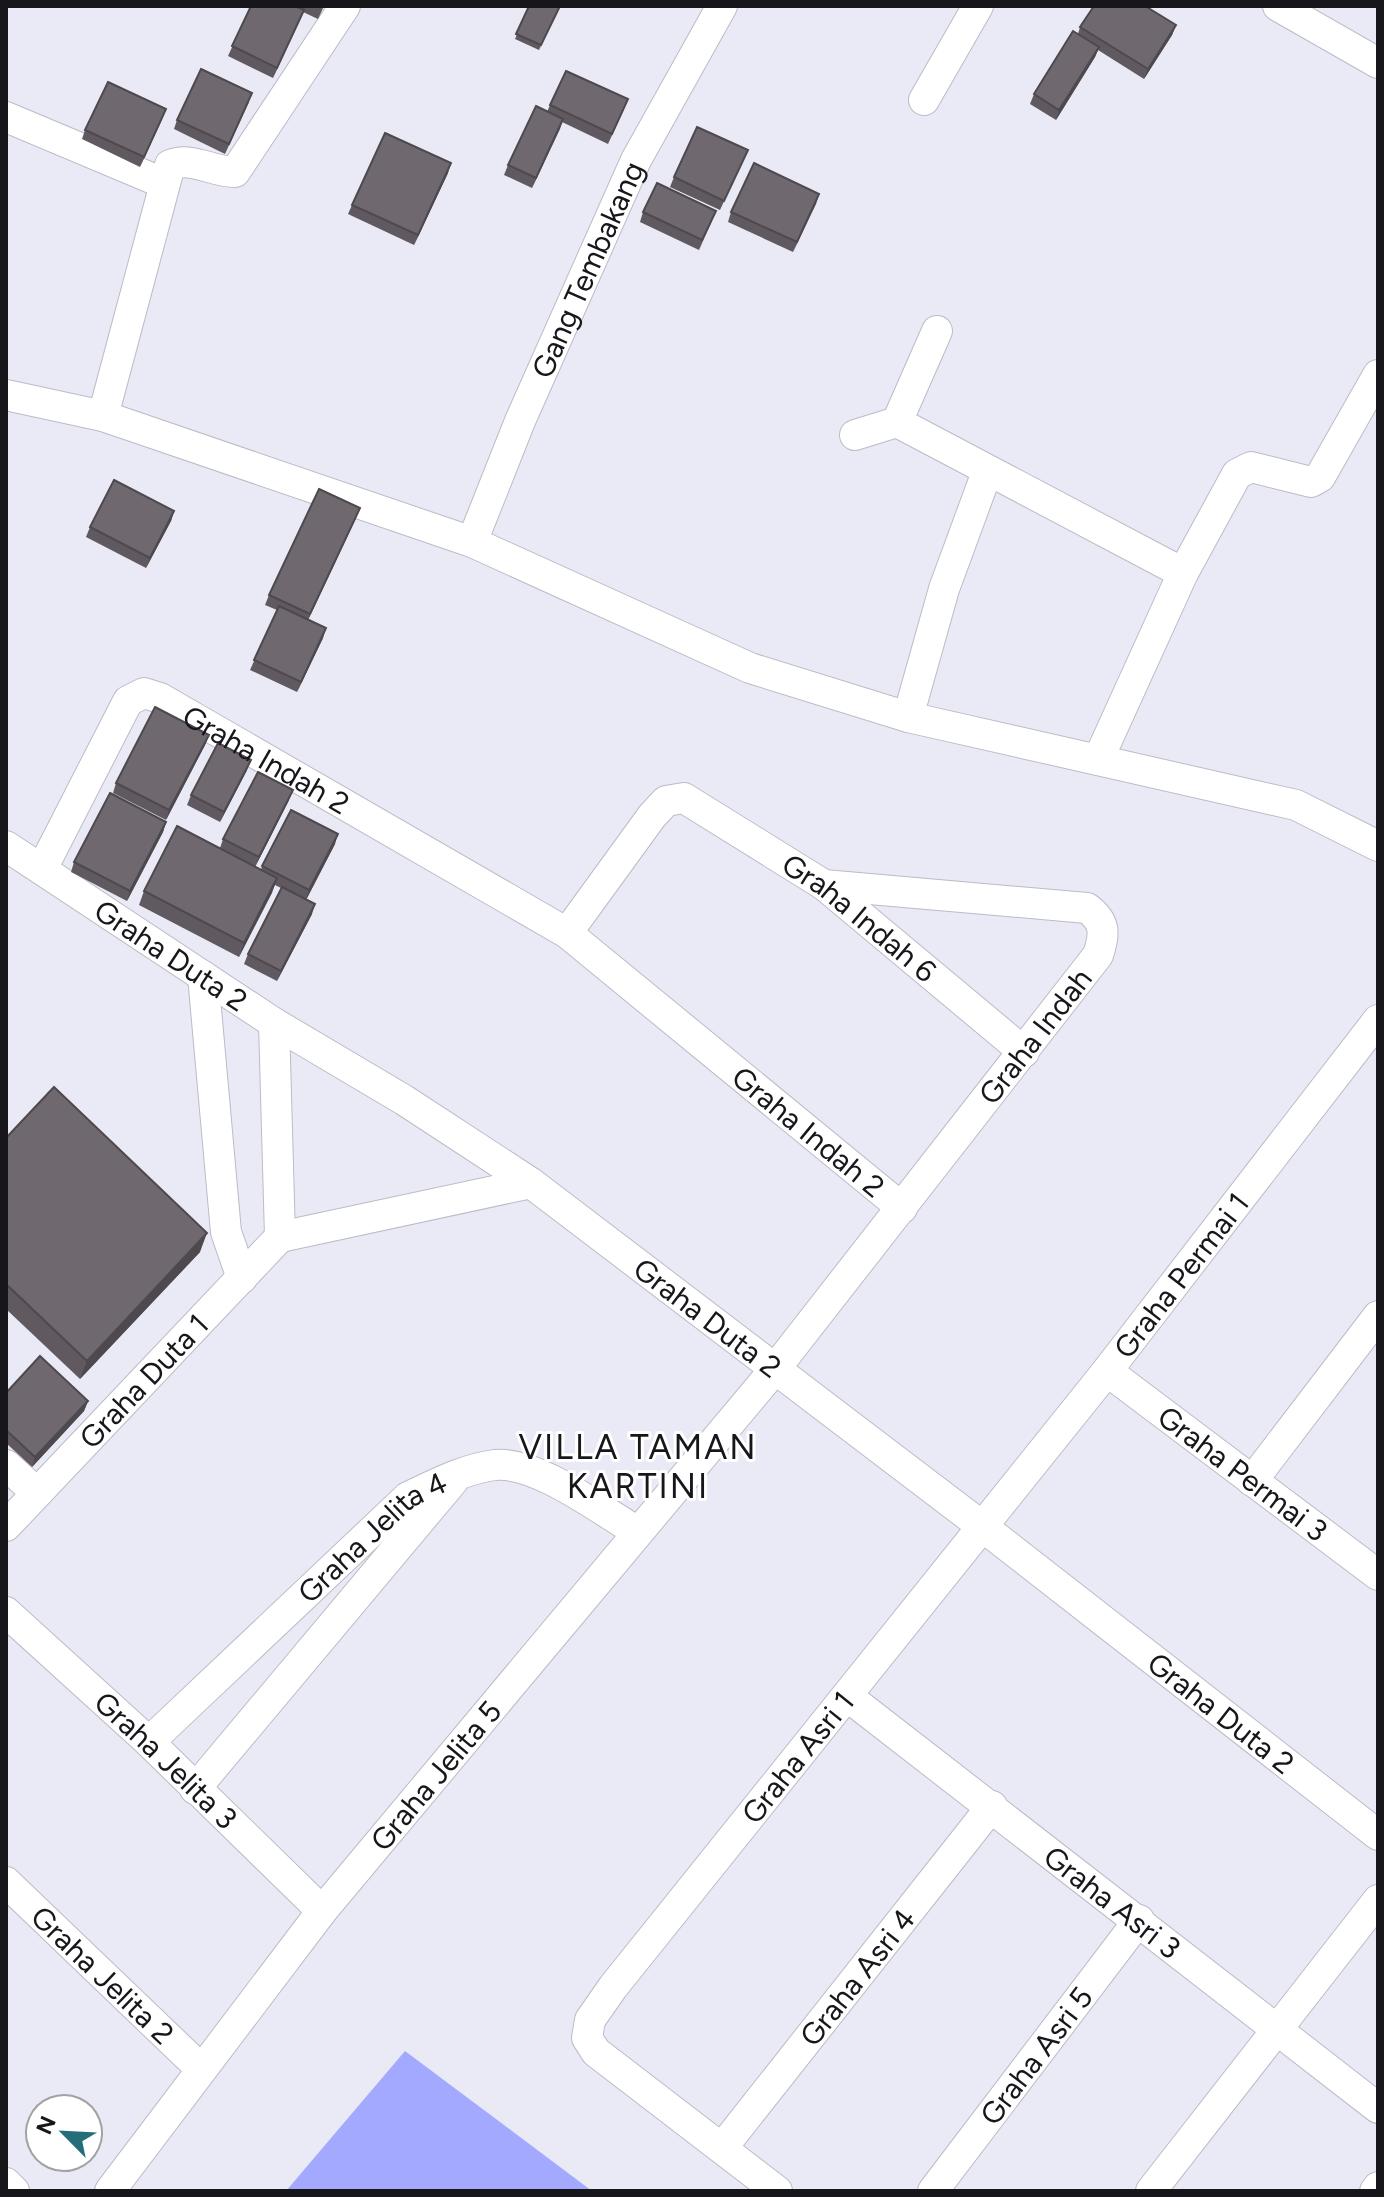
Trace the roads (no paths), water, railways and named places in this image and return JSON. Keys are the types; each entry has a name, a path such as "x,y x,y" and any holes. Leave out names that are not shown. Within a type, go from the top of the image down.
{"street":[{"path":"103,416 170,165 185,160 224,172 235,172 345,6"},
{"name":"Gang Tembakang","path":"472,542 520,421 636,160 722,6"},
{"path":"924,100 978,6"},
{"path":"1278,6 1378,63"},
{"path":"6,117 163,183"},
{"path":"897,422 937,331"},
{"path":"1098,760 1183,573 1237,474 1251,467 1311,482 1320,477 1378,375"},
{"path":"6,395 103,416 472,542 750,668 908,717 1296,805 1378,846"},
{"path":"855,435 897,422 1183,573"},
{"path":"908,717 944,589 987,472"},
{"name":"Graha Indah 2","path":"42,869 128,701 144,693 567,933 902,1208"},
{"name":"Graha Indah 6","path":"567,933 652,816 666,801 684,798 824,885 1024,1052"},
{"name":"Graha Duta 2","path":"6,846 274,1023 404,1100 531,1183 983,1527 1378,1835"},
{"name":"Graha Indah","path":"775,1369 1098,955 1105,935 1100,917 1087,908 824,885"},
{"path":"203,976 226,1232 242,1278"},
{"name":"Graha Permai 1","path":"983,1527 1378,1020"},
{"path":"274,1023 280,1237 531,1183"},
{"name":"Graha Duta 1","path":"6,1526 280,1237"},
{"path":"1252,1481 1378,1316"},
{"name":"Graha Jelita 5","path":"110,2191 200,2068 322,1911 775,1369"},
{"name":"Graha Permai 3","path":"1107,1371 1378,1575"},
{"path":"6,1465 37,1493"},
{"name":"Graha Jelita 4","path":"149,1742 408,1497 459,1473 497,1465 538,1473 638,1532"},
{"path":"195,1789 459,1473"},
{"name":"Graha Asri 1","path":"777,2191 596,2052 587,2038 590,2020 613,1987 983,1527"},
{"name":"Graha Jelita 3","path":"6,1612 149,1742 322,1911"},
{"name":"Graha Asri 3","path":"847,1696 1378,2108"},
{"name":"Graha Asri 4","path":"722,2148 992,1806"},
{"name":"Graha Jelita 2","path":"6,1882 200,2068"},
{"path":"1151,2191 1378,1900"},
{"name":"Graha Asri 5","path":"933,2191 1139,1920"},
{"path":"6,2183 14,2191"}],"district":[{"name":"VILLA TAMAN KARTINI","path":"638,1466"}]}
